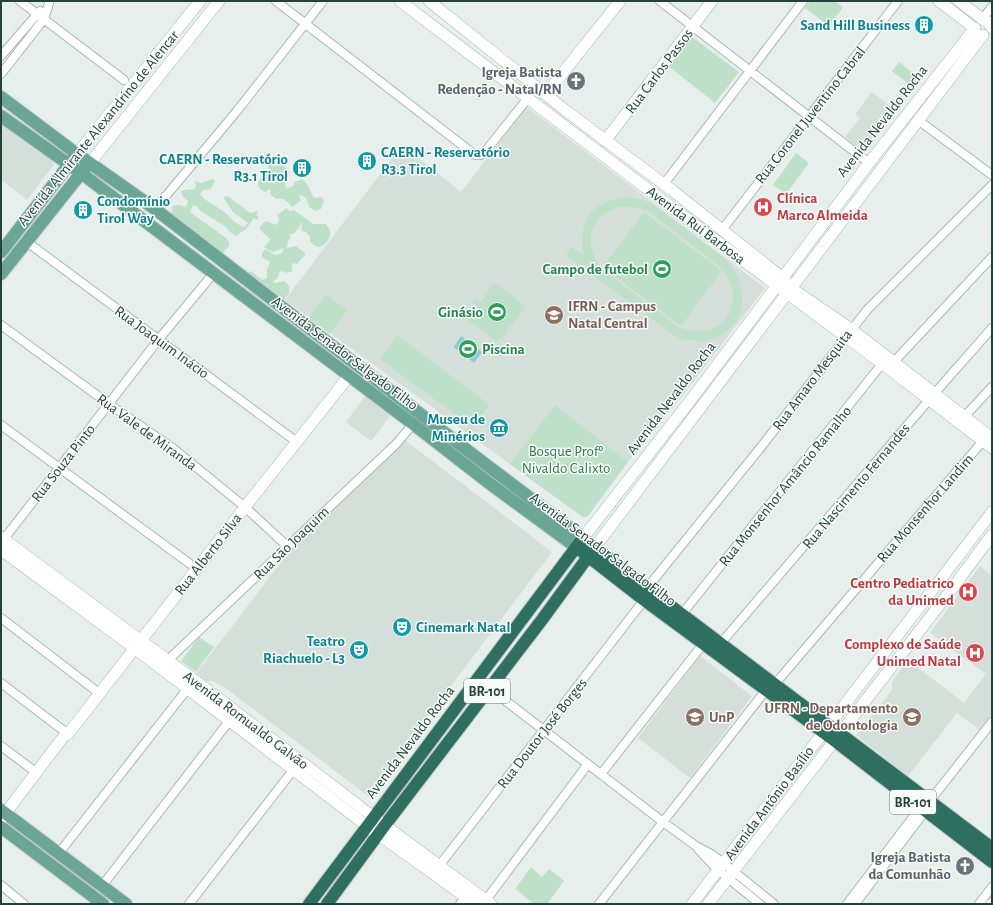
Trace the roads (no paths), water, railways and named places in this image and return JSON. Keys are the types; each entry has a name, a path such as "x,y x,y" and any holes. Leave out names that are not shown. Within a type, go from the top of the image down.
{"highway":[{"name":"Avenida Senador Salgado Filho","path":"580,543 645,594 703,644 771,687 838,737 992,862"},
{"name":"Avenida Nevaldo Rocha","path":"309,904 580,543"},
{"name":"Avenida Nevaldo Rocha","path":"327,904 592,552"},
{"name":"Avenida Senador Salgado Filho","path":"645,594 682,614 721,643 771,687"},
{"name":"Avenida Senador Salgado Filho","path":"925,807 990,843"}],"main road":[{"name":"Avenida Almirante Alexandrino de Alencar","path":"1,252 77,154 200,1"},
{"name":"Avenida Almirante Alexandrino de Alencar","path":"1,274 219,1"},
{"name":"Avenida Rui Barbosa","path":"400,1 675,210 779,282"},
{"name":"Avenida Rui Barbosa","path":"429,1 564,110 685,200 722,230 789,291 888,363 989,442"},
{"path":"546,94 620,1"},
{"name":"Rua Carlos Passos","path":"605,141 712,1"},
{"path":"939,1 985,28"},
{"path":"959,1 985,28"},
{"name":"Avenida Nevaldo Rocha","path":"592,552 918,120 985,28"},
{"name":"Avenida Nevaldo Rocha","path":"580,543 690,402 869,163 985,28"},
{"name":"Avenida Senador Salgado Filho","path":"1,97 77,154 155,209 476,457 580,543"},
{"path":"555,118 564,110"},
{"name":"Avenida Senador Salgado Filho","path":"1,116 81,173 413,424 468,468 580,543"},
{"path":"662,200 668,197 673,191"},
{"path":"675,210 679,204 685,200"},
{"name":"Rua Alberto Silva","path":"1,826 4,814 64,736 68,734 349,376"},
{"name":"Avenida Rui Barbosa","path":"932,397 964,417 989,442"},
{"path":"468,468 474,467 477,464 476,457"},
{"name":"Avenida Antônio Basílio","path":"692,904 992,512"},
{"name":"Avenida Antônio Basílio","path":"708,904 948,594 992,534"},
{"name":"Avenida Romualdo Galvão","path":"2,546 138,644 167,661 371,822"},
{"name":"Avenida Romualdo Galvão","path":"138,644 188,688 294,769 382,830 439,866 484,903"},
{"name":"Rua Alberto Silva","path":"4,814 68,739 68,734"},
{"path":"762,834 766,808"},
{"path":"4,814 59,853 126,904"},
{"path":"1,826 103,904"},
{"name":"Avenida Romualdo Galvão","path":"382,830 463,900 484,903"}],"street":[{"path":"20,1 124,80"},
{"path":"276,1 475,155 481,155 484,153 528,98"},
{"path":"155,209 237,110 323,1"},
{"path":"660,1 869,163"},
{"path":"664,184 804,1"},
{"name":"Rua Coronel Juventino Cabral","path":"722,230 898,1"},
{"path":"1,56 36,13 50,2"},
{"path":"1,74 44,19 50,2"},
{"name":"Avenida Nevaldo Rocha","path":"985,28 992,7"},
{"path":"918,120 992,175"},
{"name":"Rua Amaro Mesquita","path":"645,594 761,447 848,333 875,301 992,185"},
{"name":"Rua Joaquim Inácio","path":"27,242 297,442"},
{"name":"Rua Monsenhor Amâncio Ramalho","path":"682,614 888,363 992,257"},
{"name":"Rua Souza Pinto","path":"2,546 58,468 159,339 213,274"},
{"name":"Rua Vale de Miranda","path":"1,326 174,449 245,507 287,546"},
{"name":"Rua Nascimento Fernandes","path":"721,643 992,328"},
{"path":"964,417 992,387"},
{"name":"Rua São Joaquim","path":"167,661 396,444 413,424"},
{"path":"1,425 197,568"},
{"name":"Rua Monsenhor Landim","path":"599,904 771,687 989,442"},
{"name":"Rua Doutor José Borges","path":"439,866 544,730 645,594"},
{"path":"1,618 99,694"},
{"path":"601,774 703,644"},
{"path":"1,683 68,734"},
{"path":"59,853 188,688"},
{"path":"490,688 696,846 730,874 774,904"},
{"path":"102,886 230,720"},
{"path":"852,903 905,832 992,722"},
{"path":"1,746 37,773"},
{"path":"484,903 588,764"},
{"path":"189,904 294,769"},
{"path":"730,874 760,904"},
{"path":"1,885 24,904"},
{"path":"979,904 992,887"}],"water":[{"name":"Piscina","path":"461,336 482,352 474,363 454,347"}],"place":[{"name":"Sand Hill Business","path":"924,25"},
{"name":"Igreja Batista Redenção - Natal/RN","path":"576,81"},
{"name":"CAERN - Reservatório R3.3 Tirol","path":"367,161"},
{"name":"CAERN - Reservatório R3.1 Tirol","path":"302,168"},
{"name":"Clínica Marco Almeida","path":"763,207"},
{"name":"Condomínio Tirol Way","path":"83,210"},
{"name":"Campo de futebol","path":"662,269"},
{"name":"Ginásio","path":"497,312"},
{"name":"IFRN - Campus Natal Central","path":"554,315"},
{"name":"Piscina","path":"468,349"},
{"name":"Museu de Minérios","path":"499,428"},
{"name":"Centro Pediatrico da Unimed","path":"968,592"},
{"name":"Cinemark Natal","path":"402,627"},
{"name":"Teatro Riachuelo - L3","path":"359,650"},
{"name":"Complexo de Saúde Unimed Natal","path":"975,653"},
{"name":"UnP","path":"695,717"},
{"name":"UFRN - Departamento de Odontologia","path":"912,717"},
{"name":"Igreja Batista da Comunhão","path":"965,866"}],"park label":[{"name":"Bosque Profº Nivaldo Calixto","path":"566,460"}]}
